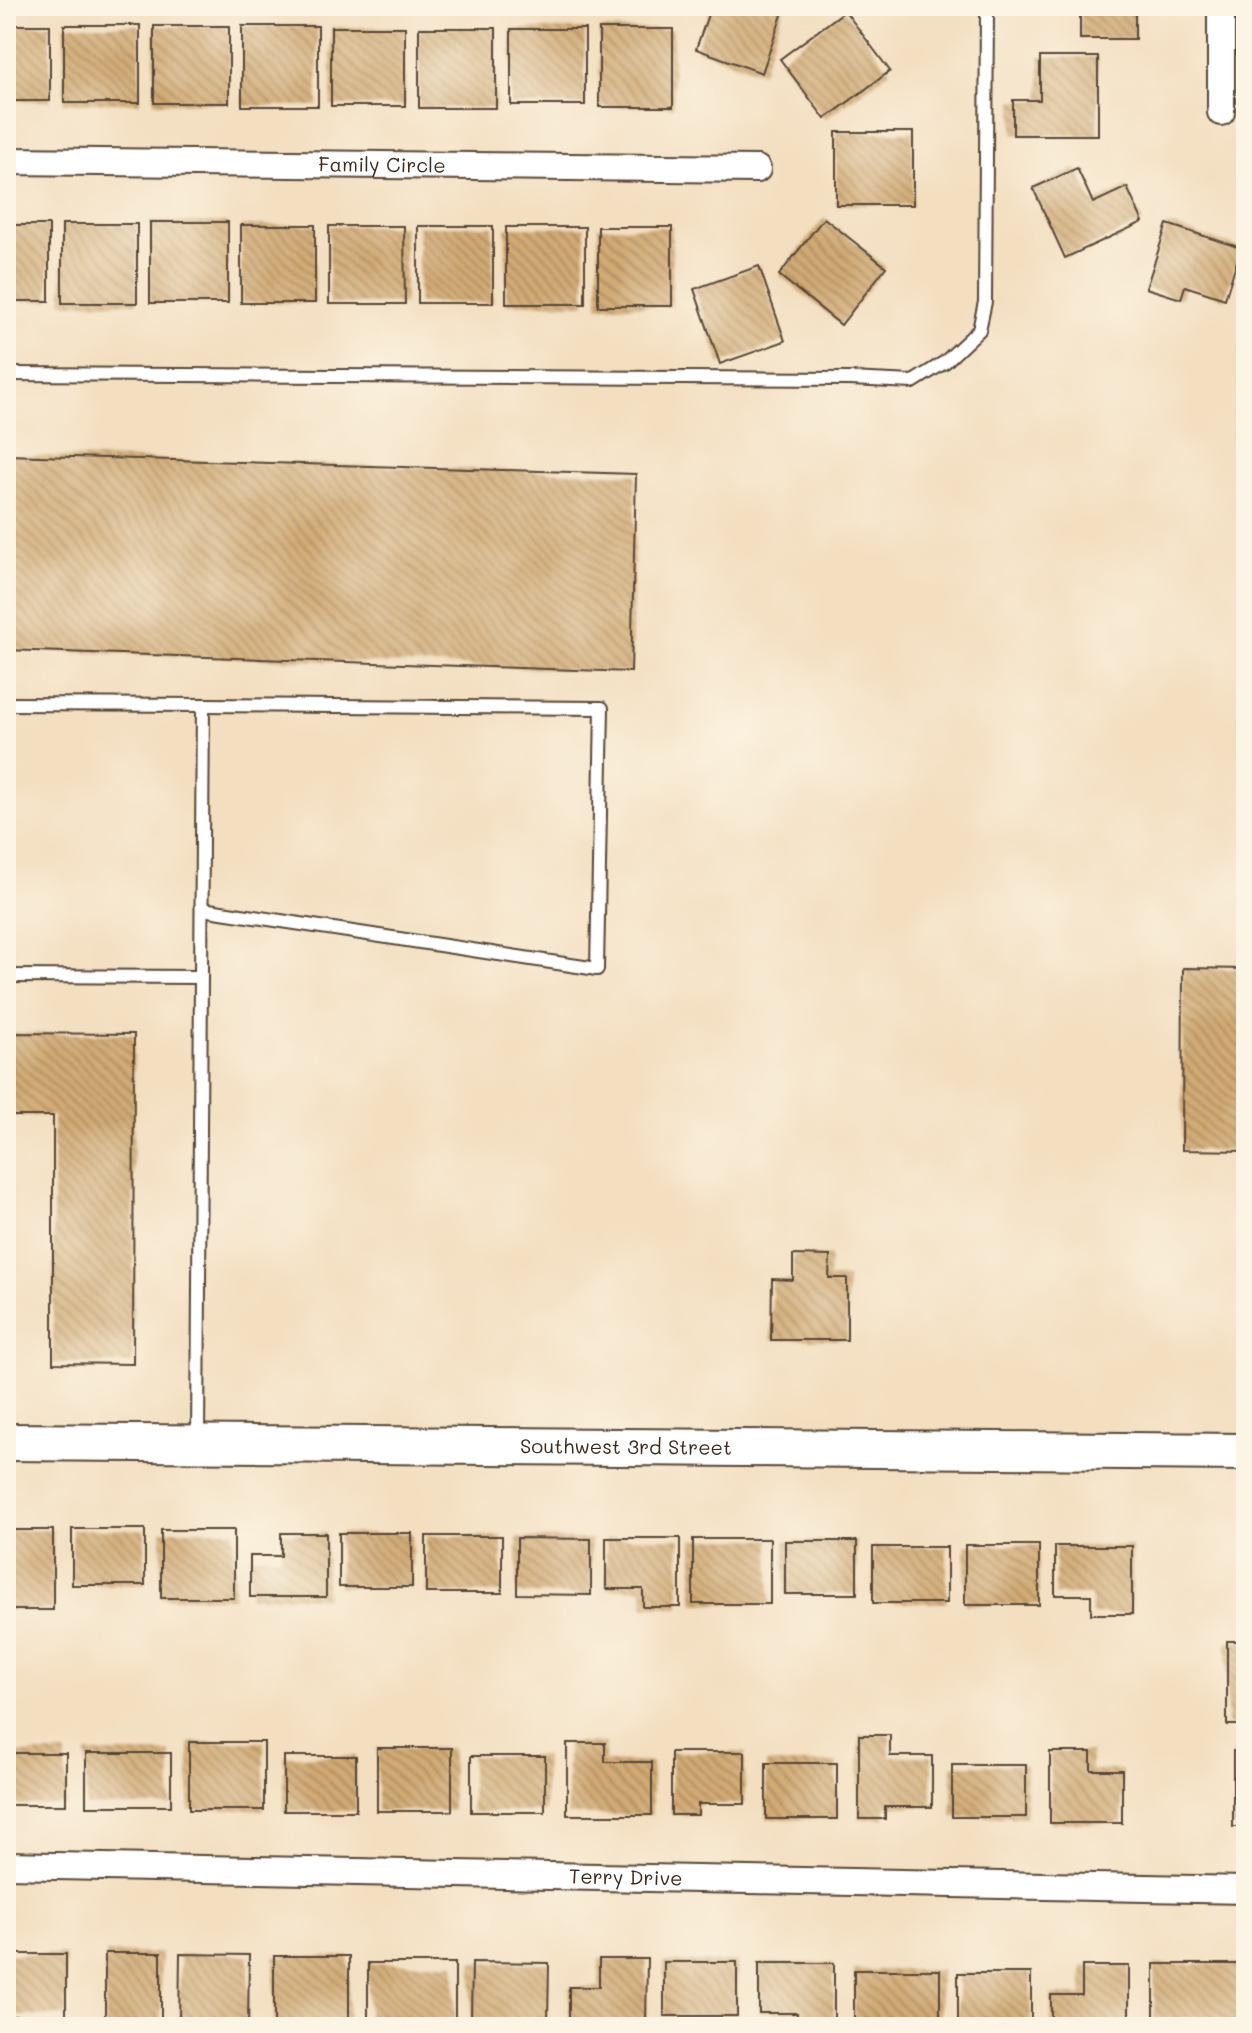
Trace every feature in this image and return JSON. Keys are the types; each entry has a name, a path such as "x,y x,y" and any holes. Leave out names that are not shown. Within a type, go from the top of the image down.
{"street":[{"path":"1221,6 1221,112"},
{"name":"Family Circle","path":"6,161 757,169"},
{"name":"Southwest 3rd Street","path":"6,1442 1246,1452"},
{"name":"Terry Drive","path":"6,1865 1246,1890"}],"lane":[{"path":"6,374 913,382 945,362 979,330 985,302 987,11 984,6"},
{"path":"6,704 602,708 597,969 202,909"},
{"path":"198,1443 203,705"},
{"path":"6,976 201,977"}],"building":[{"path":"711,6 785,6 762,73 696,49"},
{"path":"1080,6 1135,6 1135,39 1080,39"},
{"path":"845,11 890,71 825,119 780,59"},
{"path":"6,25 50,25 50,101 6,101"},
{"path":"64,25 140,25 140,103 64,103"},
{"path":"154,26 229,26 229,103 154,103"},
{"path":"242,26 318,26 318,106 242,106"},
{"path":"331,27 405,27 405,106 331,106"},
{"path":"419,28 496,28 496,108 419,108"},
{"path":"511,29 585,29 585,105 511,105"},
{"path":"599,29 673,29 673,107 599,107"},
{"path":"1040,57 1098,57 1098,135 1013,135 1013,100 1040,100"},
{"path":"836,132 913,132 913,205 836,205"},
{"path":"1077,168 1093,203 1127,187 1143,222 1065,258 1033,188"},
{"path":"824,218 886,267 841,325 779,275"},
{"path":"150,222 228,222 228,303 150,303"},
{"path":"62,224 137,224 137,303 62,303"},
{"path":"1167,224 1241,248 1225,299 1185,286 1181,299 1146,288"},
{"path":"6,225 49,225 49,301 6,301"},
{"path":"241,225 315,225 315,303 241,303"},
{"path":"329,226 404,226 405,304 329,304"},
{"path":"418,226 493,226 493,303 418,303"},
{"path":"506,227 585,227 585,304 506,304"},
{"path":"598,227 672,227 672,306 598,306"},
{"path":"759,266 785,341 720,364 694,289"},
{"path":"6,455 636,474 631,672 6,650"},
{"path":"1183,968 1246,969 1246,1151 1182,1150"},
{"path":"6,1033 134,1034 133,1364 53,1363 53,1116 6,1116"},
{"path":"793,1255 830,1256 829,1278 847,1278 847,1340 771,1340 772,1279 793,1280"},
{"path":"72,1529 145,1529 145,1585 72,1585"},
{"path":"6,1530 53,1530 53,1610 6,1610"},
{"path":"161,1530 234,1530 234,1598 161,1598"},
{"path":"281,1533 326,1533 326,1597 250,1597 250,1556 281,1556"},
{"path":"339,1533 412,1533 412,1587 339,1587"},
{"path":"426,1536 502,1536 502,1593 426,1593"},
{"path":"517,1538 591,1539 591,1595 517,1594"},
{"path":"606,1538 680,1538 680,1607 643,1607 643,1589 606,1589"},
{"path":"693,1539 770,1539 770,1604 693,1604"},
{"path":"785,1541 857,1541 857,1594 785,1594"},
{"path":"965,1545 1039,1545 1039,1605 965,1605"},
{"path":"1055,1546 1132,1546 1132,1614 1091,1614 1091,1595 1055,1595"},
{"path":"873,1547 947,1547 947,1603 873,1603"},
{"path":"1227,1641 1246,1641 1246,1725 1227,1725"},
{"path":"859,1735 890,1735 890,1756 932,1756 932,1807 885,1807 885,1819 859,1819"},
{"path":"189,1742 264,1742 264,1810 189,1810"},
{"path":"567,1743 605,1743 605,1762 652,1762 652,1815 567,1815"},
{"path":"377,1748 452,1748 452,1811 377,1811"},
{"path":"1233,1751 1246,1751 1246,1827 1233,1827"},
{"path":"671,1752 745,1752 745,1804 698,1804 698,1815 671,1815"},
{"path":"1050,1752 1091,1752 1091,1770 1122,1770 1122,1823 1050,1823"},
{"path":"6,1753 66,1753 66,1805 6,1805"},
{"path":"86,1753 171,1753 171,1806 86,1806"},
{"path":"284,1756 356,1756 356,1811 284,1811"},
{"path":"471,1756 545,1756 545,1812 471,1812"},
{"path":"766,1763 837,1763 837,1819 766,1819"},
{"path":"952,1765 1026,1765 1026,1817 952,1817"},
{"path":"105,1953 161,1953 161,2027 105,2027"},
{"path":"6,1954 66,1954 66,2016 6,2016"},
{"path":"180,1954 249,1955 248,2027 179,2027"},
{"path":"274,1956 349,1956 349,2025 274,2025"},
{"path":"599,1959 647,1959 646,2024 569,2023 569,1987 599,1987"},
{"path":"472,1962 549,1963 548,2020 471,2019"},
{"path":"664,1962 737,1962 737,2016 664,2016"},
{"path":"368,1963 455,1963 455,2020 425,2020 425,2027 368,2027"},
{"path":"759,1963 834,1963 834,2027 797,2027 797,2013 759,2013"},
{"path":"1154,1964 1246,1964 1246,2027 1198,2027 1198,2019 1154,2019"},
{"path":"1082,1966 1129,1966 1129,2027 1051,2027 1051,1995 1082,1995"},
{"path":"854,1970 940,1970 940,2027 854,2027"},
{"path":"958,1973 1031,1973 1031,2027 958,2027"}]}
